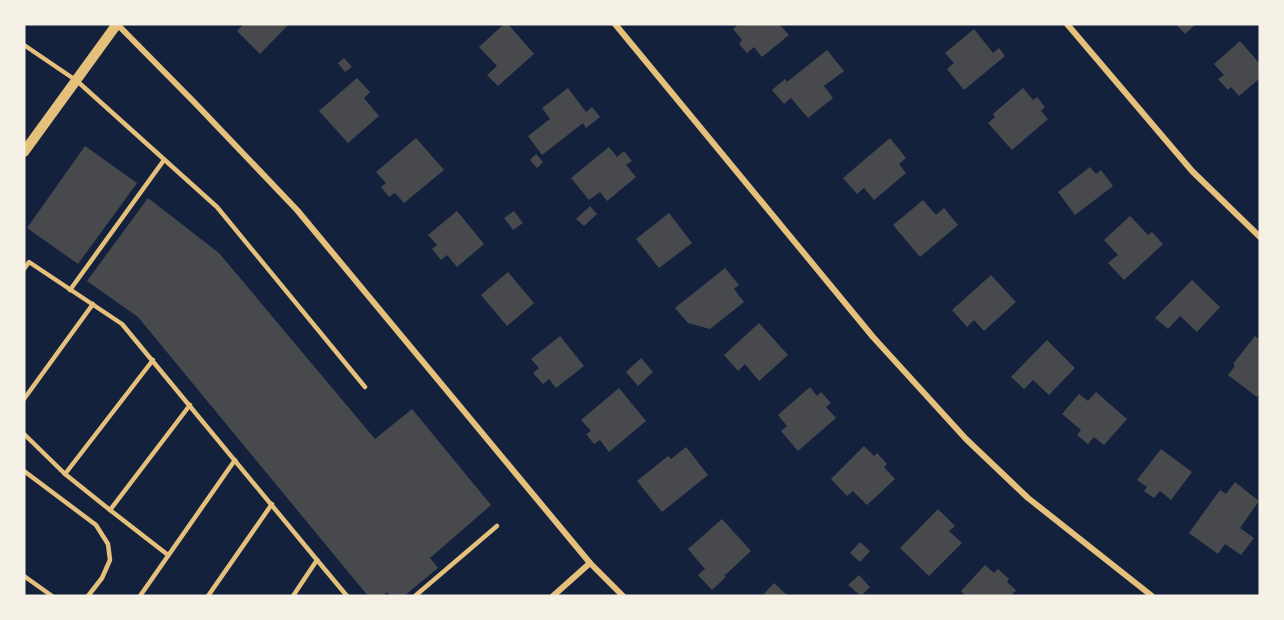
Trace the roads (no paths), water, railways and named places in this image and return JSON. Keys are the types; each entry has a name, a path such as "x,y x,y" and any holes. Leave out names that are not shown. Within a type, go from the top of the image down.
{"street":[{"path":"24,152 117,24 297,210 590,563 623,596"},
{"path":"615,24 873,337 966,439 1028,498 1152,596"},
{"path":"1067,24 1192,171 1260,237"},
{"path":"553,596 590,563"}],"lane":[{"path":"24,45 76,81 217,207 365,387"},
{"path":"70,290 164,160"},
{"path":"24,269 29,262 122,324 347,596"},
{"path":"24,399 93,304"},
{"path":"65,474 153,360"},
{"path":"110,510 190,405"},
{"path":"24,434 65,474 168,555"},
{"path":"140,596 235,460"},
{"path":"24,471 96,525 108,544 110,560 102,578 88,596"},
{"path":"208,596 272,504"},
{"path":"414,596 497,526"},
{"path":"292,596 317,560"},
{"path":"24,576 52,596"}]}
